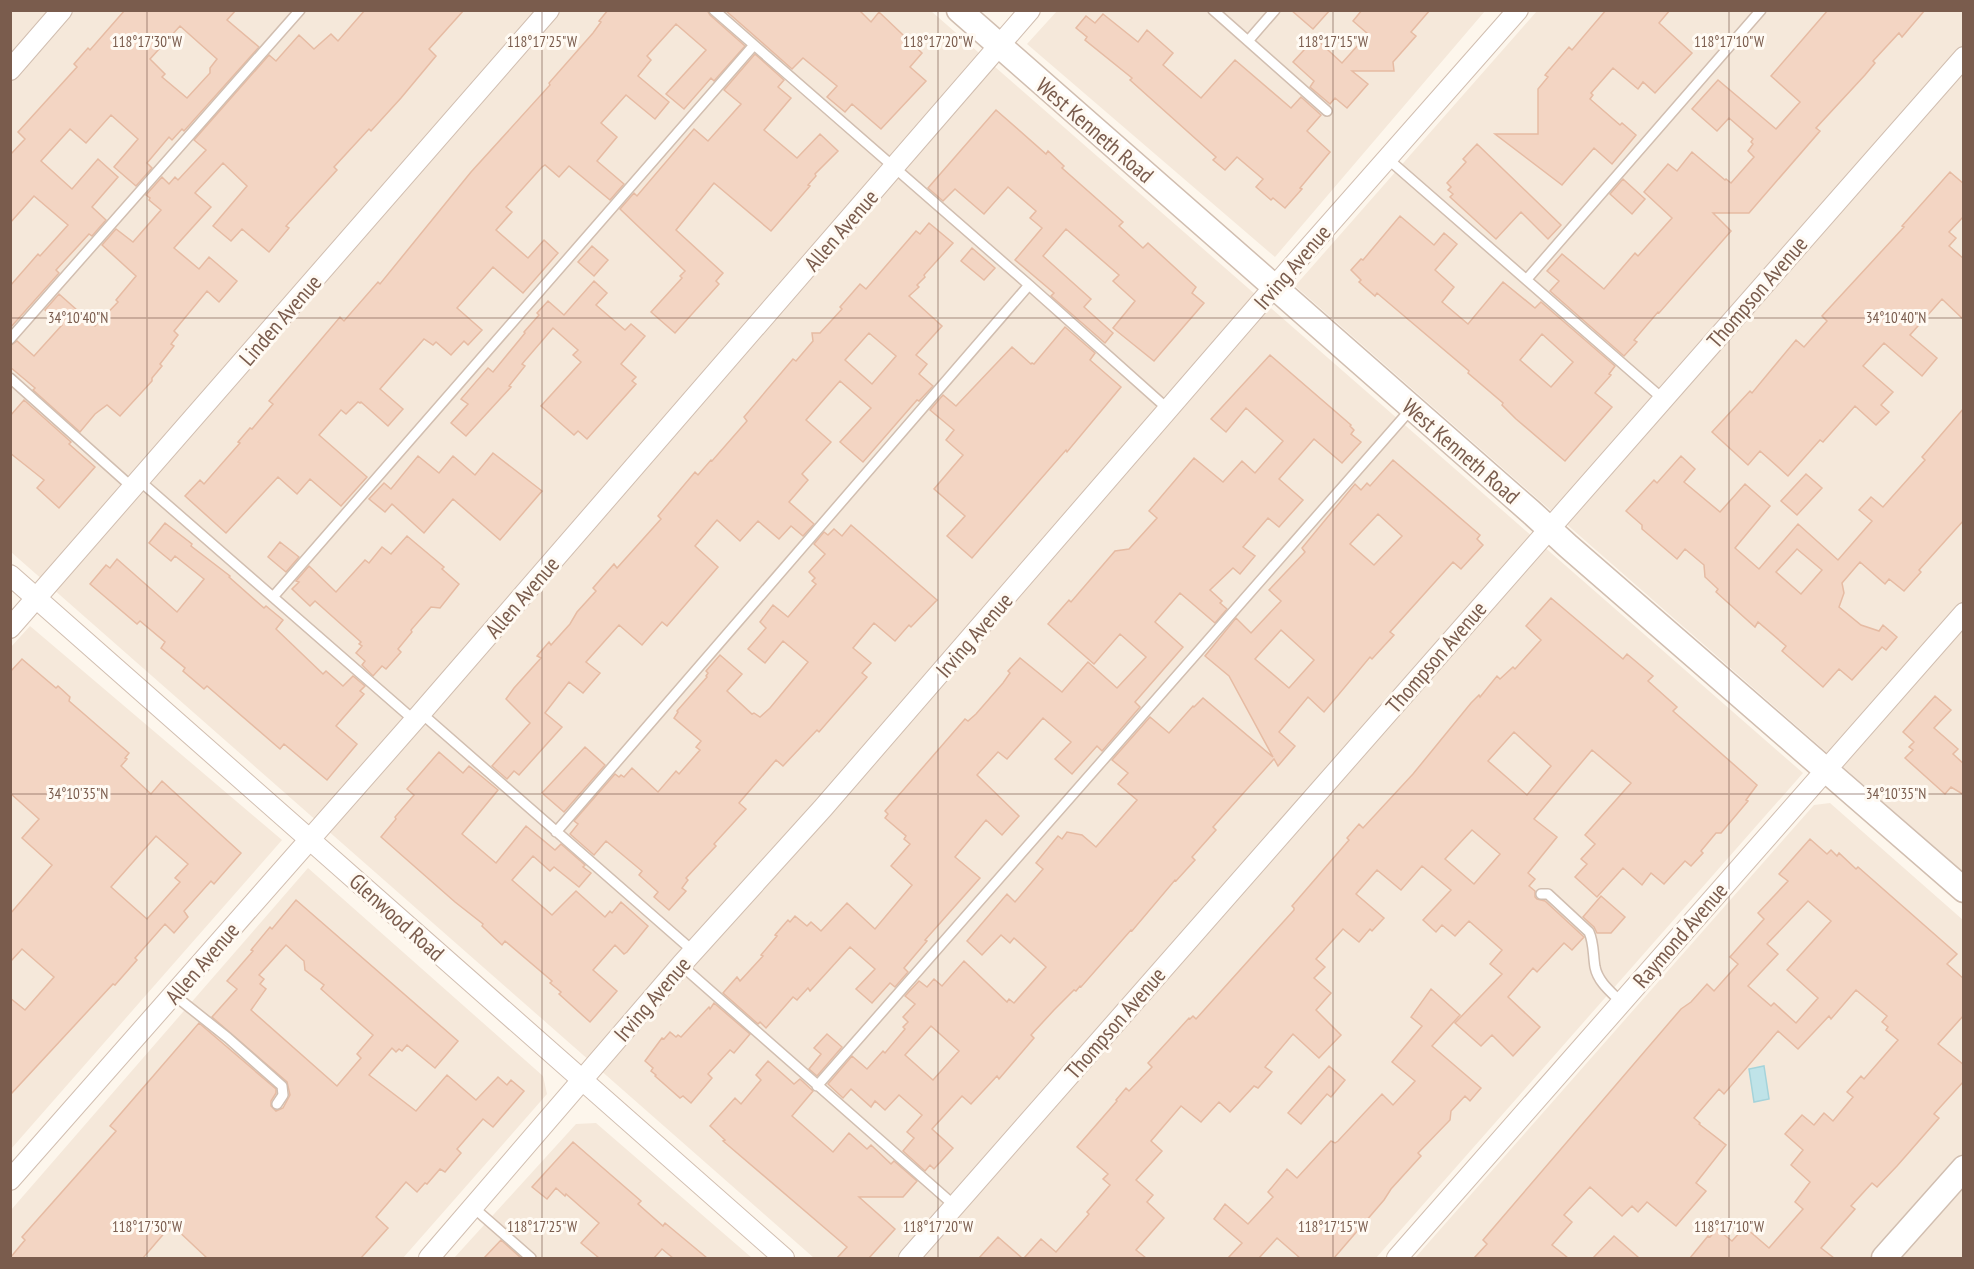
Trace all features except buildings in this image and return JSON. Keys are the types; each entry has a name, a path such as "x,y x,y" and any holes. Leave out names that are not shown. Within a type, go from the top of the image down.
{"street":[{"path":"10,70 62,10"},
{"name":"Linden Avenue","path":"10,628 549,10"},
{"name":"West Kenneth Road","path":"959,10 1548,529 1964,890"},
{"name":"Allen Avenue","path":"10,1180 418,717 1030,10"},
{"name":"Irving Avenue","path":"429,1258 687,958 823,808 1274,287 1518,10"},
{"name":"Thompson Avenue","path":"909,1258 1964,57"},
{"name":"Glenwood Road","path":"10,575 784,1258"},
{"name":"Raymond Avenue","path":"1397,1258 1964,612"},
{"path":"1884,1258 1964,1168"}],"lane":[{"path":"10,339 300,10"},
{"path":"714,10 1169,410"},
{"path":"1214,10 1328,111"},
{"path":"1248,41 1275,10"},
{"path":"1527,279 1761,10"},
{"path":"273,597 754,45"},
{"path":"1388,159 1663,399"},
{"path":"556,832 1029,285"},
{"path":"10,378 556,832 817,1086 955,1206"},
{"path":"817,1086 1412,408"},
{"path":"1541,894 1548,894 1589,932 1592,938 1595,970 1599,978 1621,1002"},
{"path":"174,995 228,1038 282,1086 283,1095 277,1104"},
{"path":"474,1208 531,1258"}],"shaded area":[{"path":"11,11 931,11 1803,773 1376,1258 814,1258 11,552"},
{"path":"1057,11 1485,11 1275,257 1027,44"},
{"path":"1537,11 1963,11 1963,872 1295,286"},
{"path":"30,626 282,840 11,1149 10,648"},
{"path":"1830,803 1963,920 1963,1258 1415,1258 1814,805"},
{"path":"308,868 543,1076 547,1094 403,1258 11,1258 11,1210"},
{"path":"596,1123 752,1258 454,1258 576,1124"}],"water":[{"path":"1764,1066 1769,1099 1754,1102 1749,1069"}]}
